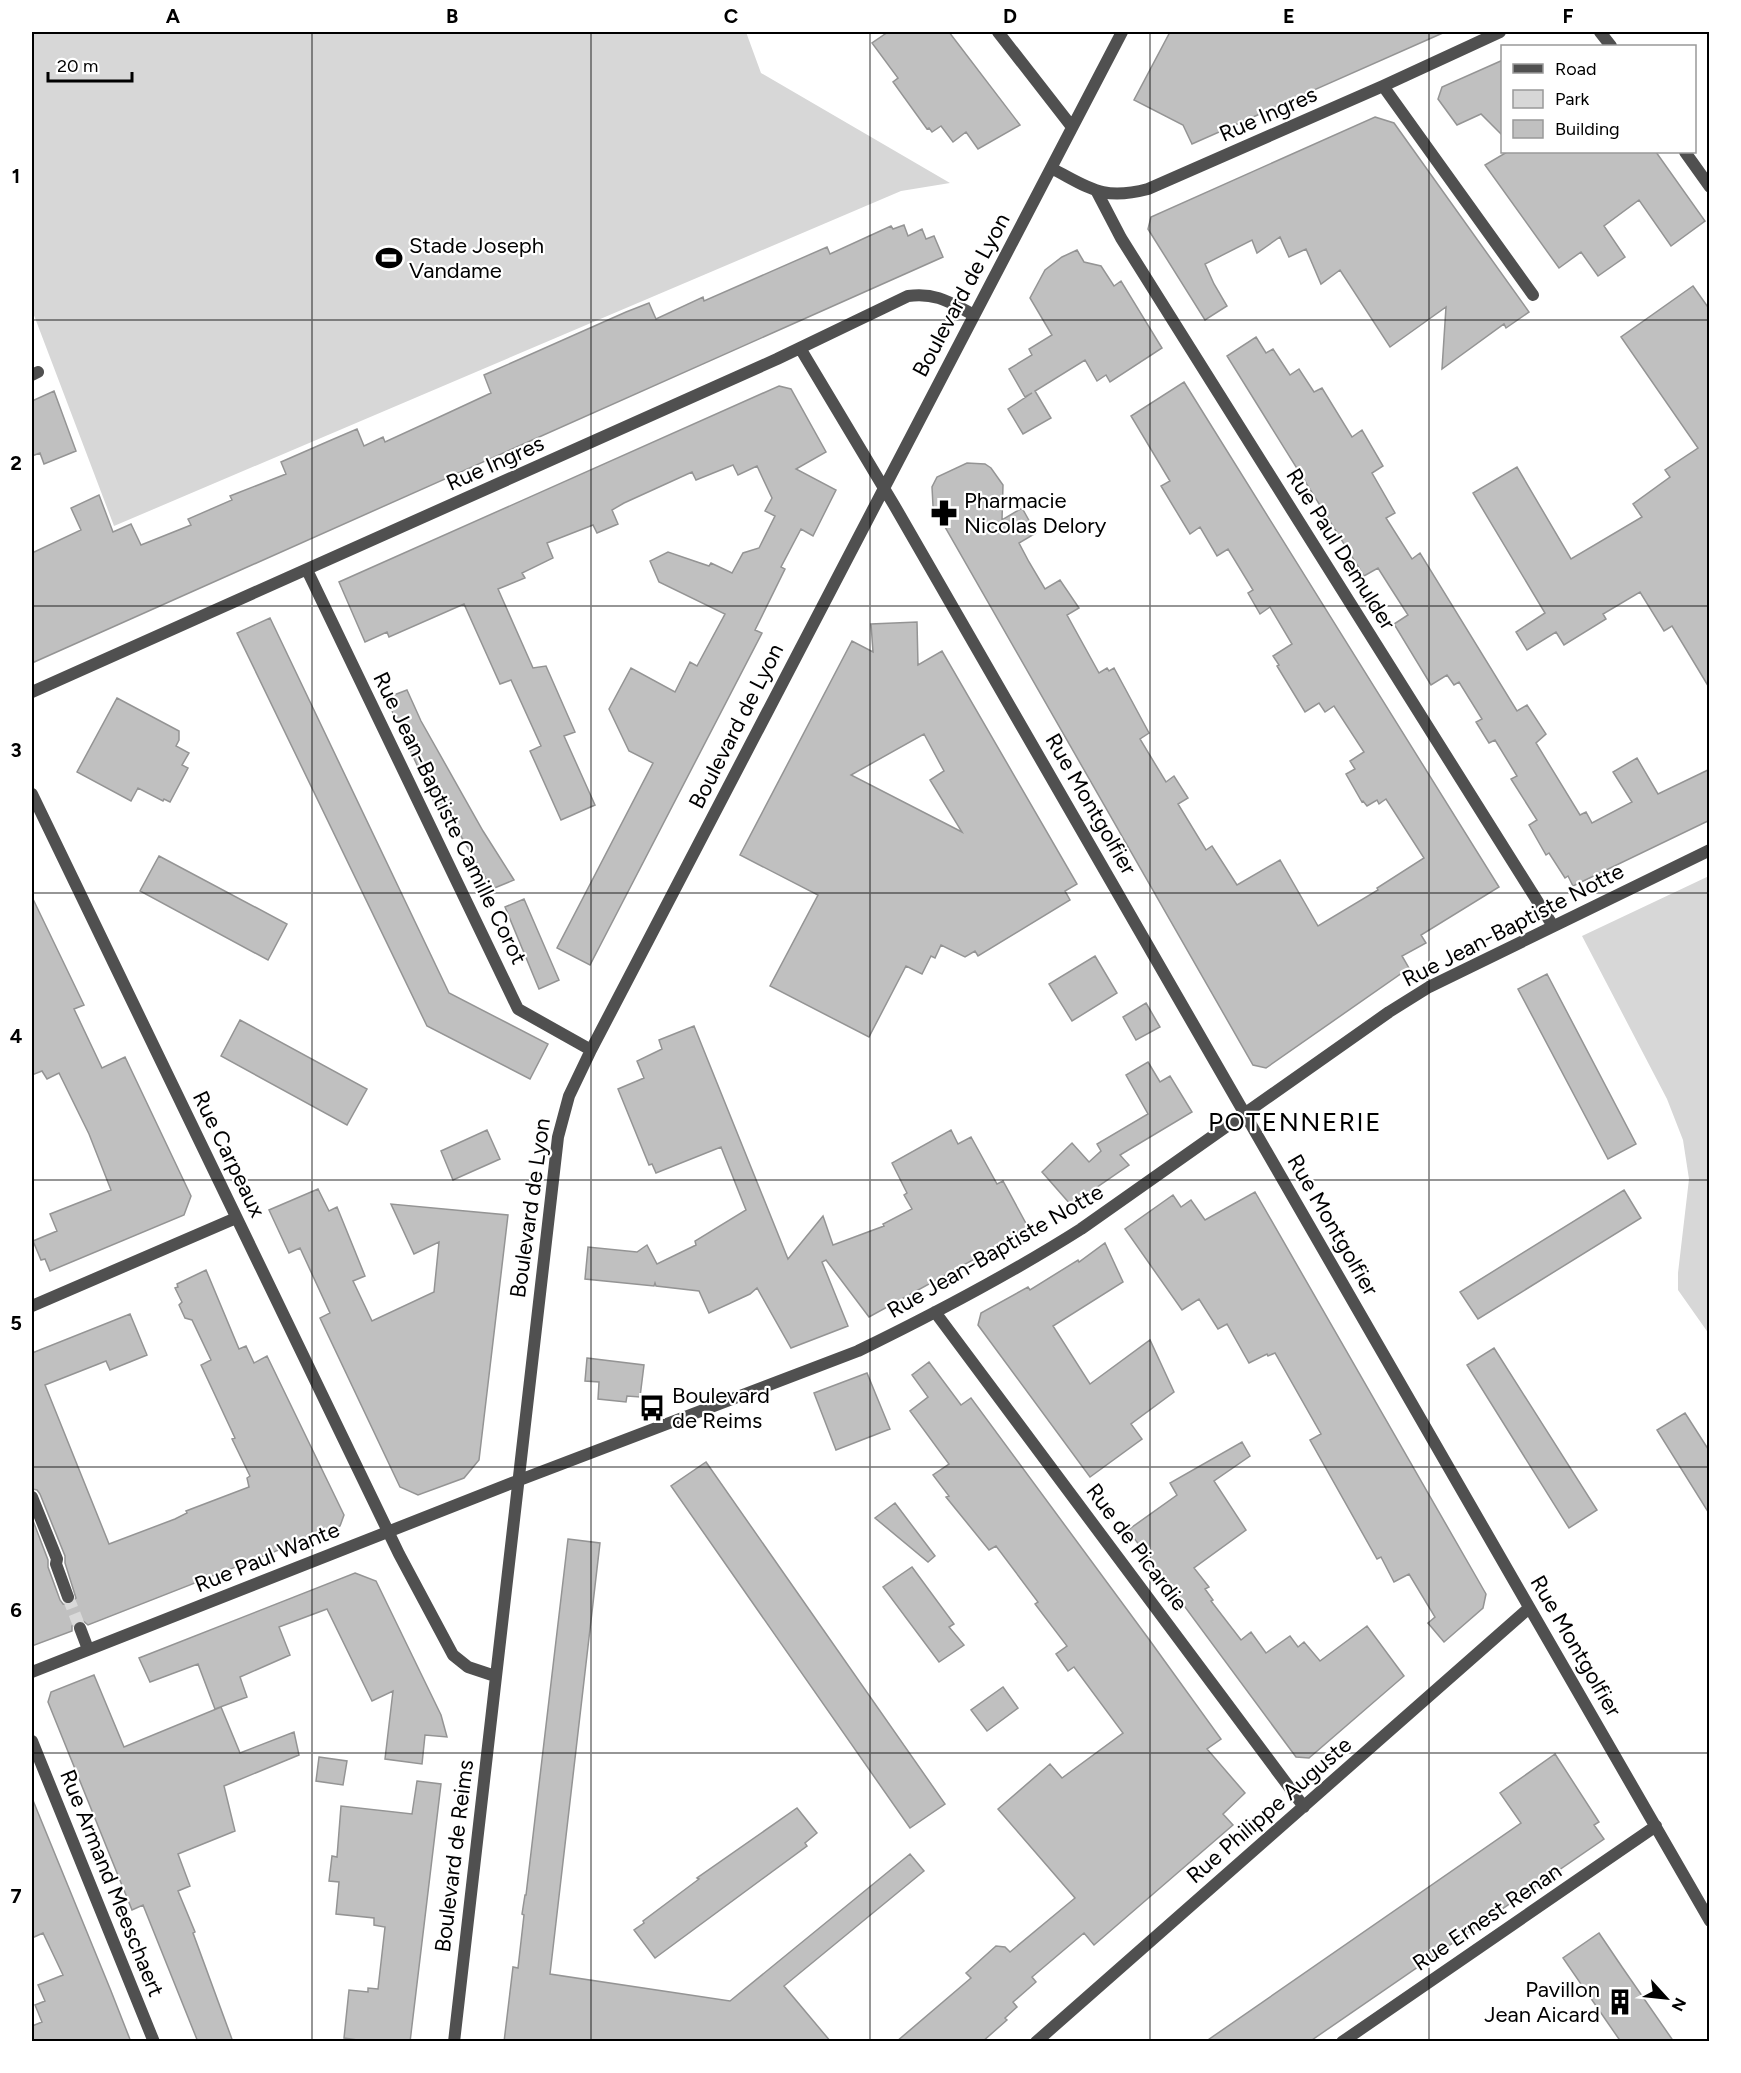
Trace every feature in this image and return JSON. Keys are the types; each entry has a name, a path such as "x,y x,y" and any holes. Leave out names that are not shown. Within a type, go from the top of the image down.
{"street":[{"path":"998,32 1072,127"},
{"name":"Boulevard de Lyon","path":"517,1480 558,1137 569,1096 1122,32"},
{"name":"Rue Ingres","path":"1051,168 1097,192 1115,195 1157,186 1500,32"},
{"path":"1600,32 1610,45"},
{"path":"1383,86 1533,295"},
{"path":"1686,153 1710,187"},
{"name":"Rue Paul Demulder","path":"1097,192 1121,238 1553,926"},
{"name":"Rue Ingres","path":"32,692 800,348 908,296 924,294 938,297 974,315"},
{"name":"Rue Montgolfier","path":"800,348 884,488 1710,1921"},
{"name":"Rue Jean-Baptiste Camille Corot","path":"307,570 518,1009 591,1050"},
{"name":"Rue Carpeaux","path":"32,794 388,1532"},
{"name":"Rue Jean-Baptiste Notte","path":"517,1480 858,1351 935,1312 1063,1240 1389,1012 1430,987 1710,850"},
{"path":"32,1306 236,1218"},
{"name":"Rue de Picardie","path":"935,1312 1304,1807"},
{"name":"Rue Paul Wante","path":"32,1672 517,1480"},
{"name":"Boulevard de Reims","path":"453,2042 517,1480"},
{"path":"32,1497 57,1559 56,1564 69,1598"},
{"path":"388,1532 453,1655 468,1667 495,1676"},
{"name":"Rue Philippe Auguste","path":"1036,2042 1529,1608"},
{"path":"80,1628 88,1649"},
{"name":"Rue Armand Meeschaert","path":"32,1741 154,2042"},
{"name":"Rue Ernest Renan","path":"1342,2042 1656,1826"}],"green space":[{"name":"Stade Joseph Vandame","path":"32,32 746,32 761,73 950,183 901,191 114,526 32,310"},
{"path":"1709,876 1709,1334 1678,1290 1689,1179 1683,1140 1667,1099 1582,936"}],"building":[{"path":"888,32 949,32 1020,125 978,149 966,132 953,142 941,126 932,132 929,128 927,129 893,82 898,78 872,43"},
{"path":"1170,32 1445,32 1192,144 1183,125 1134,100"},
{"path":"1501,61 1501,134 1481,114 1457,125 1438,99 1442,87"},
{"path":"1375,117 1394,123 1529,312 1506,328 1504,324 1442,369 1446,307 1390,347 1340,270 1321,284 1306,249 1289,257 1280,237 1257,253 1252,240 1205,264 1227,306 1205,320 1148,229 1151,217"},
{"path":"1505,153 1657,153 1705,221 1671,246 1639,200 1604,226 1625,257 1598,276 1581,252 1559,268 1485,165"},
{"path":"904,225 908,236 922,229 926,239 934,236 943,257 32,663 32,553 81,530 71,508 99,495 113,532 131,524 141,545 191,525 188,519 232,500 230,496 286,474 281,462 329,441 357,429 364,446 383,437 385,442 491,393 484,375 626,312 649,303 656,319 703,297 704,301 827,247 830,254 891,226 893,229"},
{"path":"1077,250 1084,262 1101,266 1114,286 1121,281 1162,348 1110,382 1106,375 1097,381 1085,360 1035,391 1051,418 1023,434 1008,409 1032,393 1025,397 1009,369 1032,355 1029,349 1052,335 1030,298 1045,270 1062,257"},
{"path":"1693,286 1710,310 1710,689 1672,626 1664,631 1640,592 1603,614 1606,619 1564,645 1556,632 1527,650 1516,632 1545,613 1473,493 1517,467 1571,559 1642,517 1633,504 1670,477 1665,470 1698,448 1621,337"},
{"path":"1256,337 1266,353 1273,349 1290,375 1299,369 1314,392 1322,388 1352,437 1362,430 1383,466 1372,473 1395,513 1386,518 1412,559 1420,553 1517,711 1527,705 1546,734 1536,743 1580,815 1586,812 1592,823 1632,802 1613,772 1637,758 1658,794 1710,769 1710,820 1573,886 1568,876 1565,878 1549,853 1546,855 1529,825 1537,820 1511,779 1517,776 1495,740 1489,743 1476,722 1482,719 1459,682 1454,685 1447,675 1431,685 1394,624 1408,615 1378,568 1364,576 1227,356"},
{"path":"1184,382 1499,887 1421,935 1426,943 1402,956 1409,968 1266,1068 1253,1065 933,506 932,487 937,477 967,463 985,464 991,468 1003,485 1002,520 1022,508 1036,533 1019,543 1029,562 1045,589 1060,580 1079,608 1067,615 1099,673 1107,668 1109,671 1114,668 1149,733 1140,739 1166,782 1174,776 1188,798 1178,804 1206,850 1212,846 1237,885 1280,860 1318,926 1378,890 1377,888 1424,858 1386,799 1379,804 1377,800 1367,806 1362,802 1346,774 1355,769 1350,761 1364,752 1334,706 1325,712 1319,703 1305,712 1273,656 1292,644 1270,607 1260,614 1248,593 1253,590 1228,549 1217,556 1200,527 1190,534 1161,486 1170,481 1131,416"},
{"path":"779,386 791,389 826,452 796,469 836,490 813,536 801,529 781,567 785,569 755,630 762,633 590,965 557,948 653,763 629,751 609,709 631,668 675,692 690,662 697,666 725,614 659,582 650,561 668,552 709,566 711,563 732,573 743,553 759,548 775,516 765,511 772,498 757,466 738,475 733,465 696,480 692,472 624,503 612,510 618,524 597,533 593,525 547,543 553,558 522,573 525,578 498,589 533,668 546,666 575,732 564,736 595,805 561,820 530,751 541,746 511,680 500,684 464,604 389,637 387,632 365,642 339,582"},
{"path":"54,391 76,451 44,464 40,453 32,456 32,401"},
{"path":"270,618 449,993 548,1044 530,1079 427,1026 237,633"},
{"path":"917,622 918,665 942,651 1077,884 1065,891 1070,900 978,956 975,951 965,957 941,945 935,958 931,956 922,974 906,966 869,1037 770,986 818,895 740,855 852,641 873,652 871,624","holes":["924,734 944,771 930,780 962,832 851,775"]},
{"path":"407,690 421,721 483,831 514,880 492,889 442,804 436,806 386,698"},
{"path":"117,698 179,731 176,746 189,753 182,765 188,768 170,802 164,799 163,801 138,788 131,801 77,772"},
{"path":"159,856 287,924 268,960 140,891"},
{"path":"32,897 84,1005 74,1009 102,1068 125,1057 191,1196 184,1215 50,1271 45,1259 41,1260 33,1241 57,1231 50,1214 111,1190 89,1134 59,1073 47,1079 42,1071 32,1075"},
{"path":"524,899 559,980 539,989 505,907"},
{"path":"1095,956 1117,993 1072,1021 1049,984"},
{"path":"1547,974 1636,1144 1608,1159 1518,989"},
{"path":"1146,1003 1160,1027 1136,1040 1123,1017"},
{"path":"240,1020 367,1089 347,1125 221,1056"},
{"path":"694,1026 788,1259 823,1216 833,1245 884,1226 883,1224 912,1209 892,1163 951,1130 958,1144 971,1137 997,1184 1003,1181 1029,1229 869,1317 826,1260 822,1262 848,1326 791,1348 757,1288 750,1294 709,1313 699,1291 656,1286 655,1283 654,1286 585,1279 588,1247 637,1252 647,1245 657,1264 696,1245 695,1241 746,1210 721,1147 656,1173 652,1164 649,1165 618,1089 644,1078 637,1061 662,1049 659,1040"},
{"path":"1148,1062 1160,1082 1170,1076 1192,1112 1120,1155 1129,1165 1071,1205 1042,1172 1072,1143 1089,1162 1101,1151 1097,1144 1148,1114 1126,1075"},
{"path":"487,1130 500,1159 453,1180 441,1151"},
{"path":"318,1189 329,1211 337,1207 365,1276 353,1281 372,1321 434,1292 439,1242 414,1254 391,1204 508,1215 479,1460 464,1478 418,1495 400,1487 320,1318 330,1313 300,1248 289,1253 269,1210"},
{"path":"1624,1190 1641,1218 1478,1319 1460,1292"},
{"path":"1255,1192 1486,1594 1483,1608 1444,1642 1428,1623 1435,1617 1409,1574 1394,1582 1381,1557 1377,1559 1310,1440 1321,1434 1275,1353 1268,1356 1267,1354 1249,1363 1227,1324 1218,1329 1199,1299 1182,1310 1125,1229 1173,1195 1181,1207 1191,1200 1205,1220"},
{"path":"1105,1243 1123,1282 1053,1326 1090,1384 1150,1340 1174,1392 1131,1424 1142,1439 1090,1477 978,1325 981,1313 1028,1287 1030,1290 1078,1260 1079,1262"},
{"path":"206,1270 239,1349 246,1346 254,1363 267,1356 344,1515 340,1526 88,1625 82,1620 77,1621 72,1626 72,1631 32,1646 32,1518 60,1600 63,1604 70,1605 76,1598 65,1556 40,1494 37,1490 32,1489 32,1353 130,1314 147,1355 110,1370 106,1361 45,1385 109,1544 249,1487 247,1478 250,1476 201,1365 211,1360 192,1320 185,1318 179,1305 182,1302 175,1288 178,1287 177,1284"},
{"path":"1494,1348 1597,1510 1569,1528 1467,1365"},
{"path":"587,1358 644,1365 640,1397 627,1396 626,1402 598,1399 599,1382 585,1381"},
{"path":"929,1362 961,1405 971,1398 1148,1638 1221,1739 1207,1749 1245,1793 1223,1814 1233,1825 1094,1945 1084,1933 1032,1977 1036,1982 1013,2002 1017,2007 1005,2018 1007,2020 982,2042 896,2042 971,1978 966,1973 996,1946 1005,1947 1010,1952 1075,1898 998,1809 1050,1764 1062,1778 1123,1733 1074,1667 1068,1671 1056,1654 1067,1646 1035,1604 1038,1602 996,1546 989,1550 946,1497 949,1496 933,1475 949,1464 910,1411 928,1397 912,1375"},
{"path":"867,1373 890,1429 836,1450 814,1393"},
{"path":"1685,1413 1710,1452 1710,1515 1657,1430"},
{"path":"1242,1442 1250,1456 1214,1481 1246,1530 1194,1568 1209,1587 1205,1589 1213,1600 1211,1601 1241,1640 1251,1632 1266,1653 1290,1636 1298,1647 1304,1642 1320,1661 1367,1626 1404,1676 1309,1758 1296,1757 1128,1530 1177,1495 1170,1483"},
{"path":"706,1462 945,1804 910,1828 671,1486"},
{"path":"895,1503 935,1556 928,1562 875,1518"},
{"path":"568,1539 600,1543 550,1974 730,2001 910,1854 924,1871 784,1986 831,2042 504,2042 513,1967 518,1968 524,1915 522,1914"},
{"path":"912,1567 954,1624 949,1627 964,1645 939,1662 883,1587"},
{"path":"355,1573 376,1581 441,1715 447,1737 425,1735 422,1764 385,1759 393,1691 372,1701 327,1609 279,1627 290,1655 240,1677 247,1697 215,1709 198,1664 150,1682 139,1658"},
{"path":"94,1675 124,1747 221,1707 240,1753 294,1732 299,1755 224,1786 235,1831 178,1854 190,1886 178,1891 195,1932 193,1933 233,2042 198,2042 143,1905 132,1910 48,1702 51,1692"},
{"path":"1003,1687 1018,1708 987,1731 971,1710"},
{"path":"1555,1754 1599,1822 1594,1825 1604,1839 1309,2042 1205,2042 1521,1823 1500,1793"},
{"path":"319,1757 347,1761 343,1785 316,1781"},
{"path":"417,1781 441,1784 410,2042 371,2042 344,2038 349,1990 368,1992 368,1988 378,1989 385,1927 374,1925 374,1918 336,1914 339,1882 329,1881 332,1856 337,1857 341,1806 412,1814"},
{"path":"32,1798 131,2042 32,2042 32,2026 42,2022 35,2005 45,2001 38,1985 63,1975 43,1933 32,1938"},
{"path":"797,1808 817,1833 805,1843 807,1846 655,1958 634,1930 699,1879 697,1878"},
{"name":"Pavillon Jean Aicard","path":"1599,1933 1674,2042 1621,2042 1563,1958"}],"tunnel":[{"path":"68,1597 80,1628"}],"place":[{"name":"Stade Joseph Vandame","path":"389,258"},
{"name":"Pharmacie Nicolas Delory","path":"944,513"},
{"name":"Boulevard de Reims","path":"652,1408"},
{"name":"Pavillon Jean Aicard","path":"1620,2002"}],"district":[{"name":"POTENNERIE","path":"1295,1122"}]}
